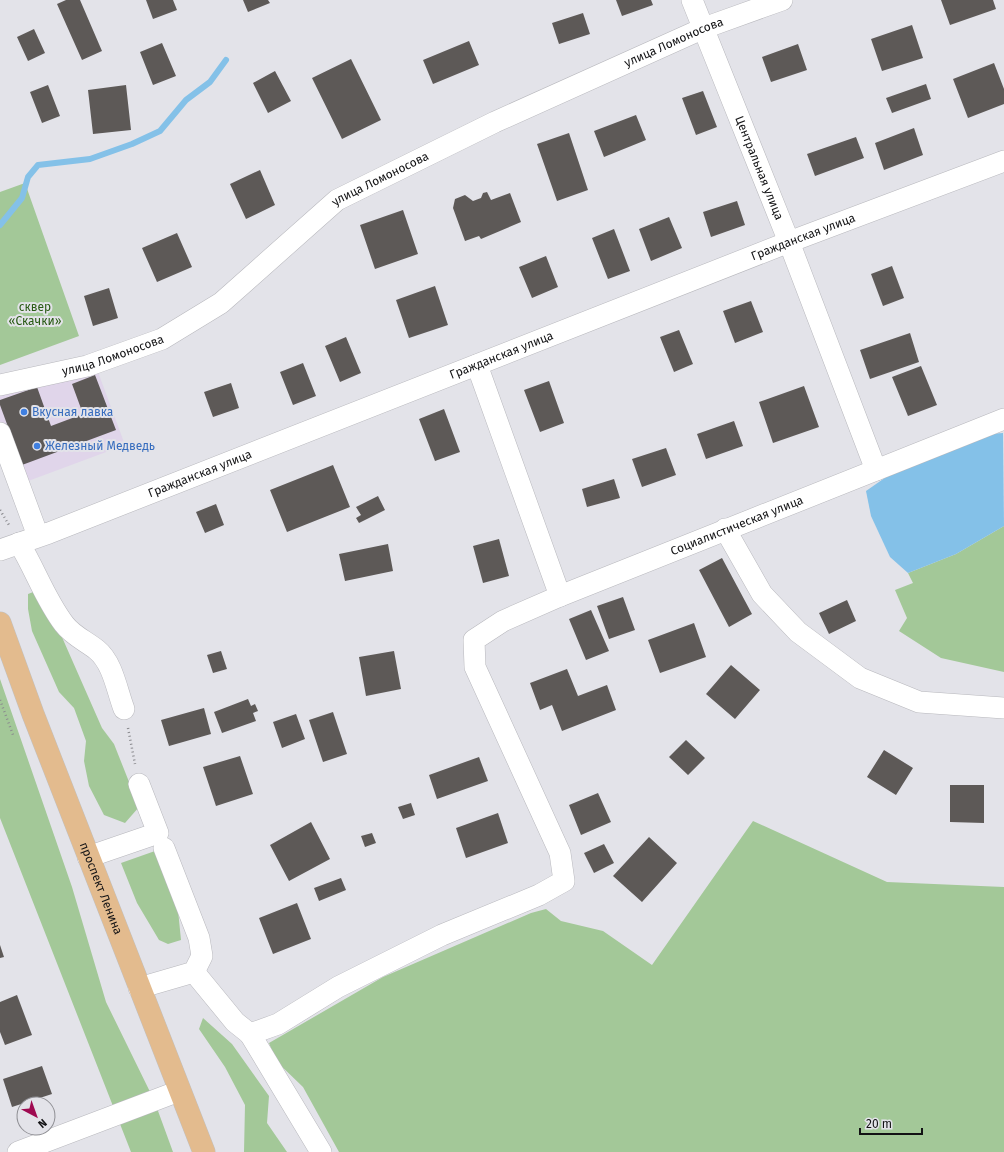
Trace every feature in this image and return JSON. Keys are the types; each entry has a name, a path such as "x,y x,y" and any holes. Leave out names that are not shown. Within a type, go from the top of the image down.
{"main road":[{"name":"проспект Ленина","path":"0,623 88,857 204,1152"}],"street":[{"name":"Центральная улица","path":"692,0 789,242 876,470"},
{"name":"улица Ломоносова","path":"0,385 87,366 162,339 221,303 338,200 495,122 704,28 782,0"},
{"name":"Гражданская улица","path":"10,546 789,242 1004,161"},
{"path":"477,365 560,596"},
{"name":"Социалистическая улица","path":"250,1034 278,1024 338,987 442,935 539,895 564,881 560,853 476,667 474,640 503,621 560,596 1004,419"},
{"path":"0,433 38,536"},
{"path":"725,529 762,594 798,632 860,678 919,702 1004,708"},
{"path":"10,546 31,563 46,595 64,624 77,637 99,651 109,666 124,709"},
{"path":"88,857 158,833 139,784"},
{"path":"139,988 194,972 202,956 199,938 164,848"},
{"path":"194,972 235,1022 250,1034 321,1152"},
{"path":"18,1152 179,1091"}],"path":[{"path":"0,700 13,735"},
{"path":"124,709 139,784"}],"shaded area":[{"path":"98,372 125,445 12,487 0,456 0,394"}],"green space":[{"name":"сквер «Скачки»","path":"25,183 79,336 0,365 0,192"},
{"path":"1004,526 1004,672 941,658 899,631 907,618 895,590 913,583 908,573 956,554"},
{"path":"36,591 54,619 102,728 114,744 139,807 125,823 104,815 89,786 84,761 86,741 74,708 59,692 32,631 28,609 28,594"},
{"path":"0,679 72,887 106,1002 154,1100 173,1152 131,1152 0,818"},
{"path":"753,821 887,882 1004,887 1004,1152 339,1152 303,1087 276,1061 269,1043 383,977 531,913 546,909 561,921 603,931 652,965"},
{"path":"155,851 178,910 181,940 168,944 159,940 137,903 121,863"},
{"path":"203,1018 232,1044 269,1096 267,1123 287,1152 244,1152 245,1105 225,1067 199,1029"}],"water":[{"path":"1003,433 1004,526 956,554 908,573 890,557 871,516 866,491 889,475 990,434"}],"building":[{"path":"66,0 80,0 102,51 82,60 57,4"},
{"path":"146,0 173,0 177,10 153,19"},
{"path":"243,0 268,0 270,3 248,12"},
{"path":"616,0 651,0 653,5 622,16"},
{"path":"941,0 993,0 996,9 950,25"},
{"path":"583,13 590,34 559,44 552,23"},
{"path":"912,25 923,58 882,71 871,39"},
{"path":"34,29 45,53 28,61 17,37"},
{"path":"469,41 479,65 433,84 423,60"},
{"path":"162,43 176,76 153,85 140,52"},
{"path":"798,44 807,70 771,82 762,57"},
{"path":"351,59 381,120 342,139 312,78"},
{"path":"994,63 1004,89 1004,104 968,118 953,79"},
{"path":"275,71 291,101 268,113 253,83"},
{"path":"926,84 931,99 892,113 886,98"},
{"path":"48,85 60,116 42,123 30,92"},
{"path":"126,85 131,130 93,134 88,90"},
{"path":"703,91 717,127 696,135 682,98"},
{"path":"636,115 646,140 604,157 594,131"},
{"path":"914,128 923,155 884,170 875,143"},
{"path":"569,133 588,190 557,201 537,144"},
{"path":"856,137 864,158 815,176 807,154"},
{"path":"260,170 275,205 246,219 230,184"},
{"path":"487,192 491,200 510,193 521,222 481,239 479,236 465,241 453,208 455,199 465,195 473,201 481,198 483,193"},
{"path":"737,201 745,225 711,237 703,212"},
{"path":"403,210 418,254 375,269 360,225"},
{"path":"669,217 682,248 651,261 639,229"},
{"path":"614,229 630,271 608,279 592,238"},
{"path":"177,233 192,267 157,282 142,248"},
{"path":"546,256 558,287 532,298 519,267"},
{"path":"892,266 904,298 883,306 871,274"},
{"path":"435,286 448,325 409,338 396,300"},
{"path":"109,288 118,318 93,326 84,296"},
{"path":"751,301 763,332 735,343 723,311"},
{"path":"679,330 693,364 674,372 660,337"},
{"path":"910,333 919,362 870,379 860,350"},
{"path":"346,337 361,373 340,382 325,346"},
{"path":"303,363 316,396 293,405 280,372"},
{"path":"921,366 937,405 908,416 892,377"},
{"path":"95,375 116,430 22,465 0,405 0,400 37,387 51,426 83,414 72,384"},
{"path":"549,381 564,423 540,432 524,390"},
{"path":"231,383 239,408 213,417 204,392"},
{"path":"804,386 819,427 773,443 759,402"},
{"path":"444,409 460,452 435,461 419,419"},
{"path":"734,421 743,446 706,459 697,434"},
{"path":"666,448 676,475 642,487 632,459"},
{"path":"333,465 350,507 287,532 270,490"},
{"path":"614,479 620,498 587,507 582,489"},
{"path":"378,496 385,510 359,523 356,518 361,515 356,507"},
{"path":"216,504 224,525 205,533 196,512"},
{"path":"499,539 509,576 483,583 473,546"},
{"path":"388,544 393,571 345,581 339,554"},
{"path":"722,558 752,614 729,627 699,570"},
{"path":"623,597 635,630 609,639 597,606"},
{"path":"847,600 856,621 829,634 819,613"},
{"path":"591,610 609,651 586,660 569,619"},
{"path":"694,623 706,657 660,673 648,640"},
{"path":"221,651 227,669 213,673 207,655"},
{"path":"394,651 401,689 366,696 359,657"},
{"path":"731,665 760,690 735,719 706,694"},
{"path":"567,669 578,696 607,685 616,710 562,731 552,705 540,710 530,683"},
{"path":"248,699 251,706 255,704 258,711 253,713 256,721 222,733 214,712"},
{"path":"204,708 211,734 169,746 161,720"},
{"path":"333,712 347,754 323,762 309,720"},
{"path":"296,714 305,739 282,748 273,722"},
{"path":"686,740 705,758 688,775 669,757"},
{"path":"884,750 913,768 896,795 867,777"},
{"path":"240,756 253,794 216,806 203,767"},
{"path":"479,757 488,781 437,799 429,775"},
{"path":"950,785 984,785 984,823 950,822"},
{"path":"598,793 611,822 581,835 569,805"},
{"path":"411,803 415,815 403,819 398,807"},
{"path":"498,813 508,843 466,858 456,828"},
{"path":"311,822 330,859 289,881 270,845"},
{"path":"372,833 376,843 365,847 361,836"},
{"path":"649,837 677,863 642,902 613,876"},
{"path":"604,844 614,863 594,873 584,853"},
{"path":"341,878 346,890 319,901 314,888"},
{"path":"297,903 311,939 273,954 259,918"},
{"path":"0,945 4,957 0,958"},
{"path":"17,995 32,1035 5,1045 0,1032 0,1002"},
{"path":"42,1066 52,1094 46,1096 16,1096 16,1106 12,1107 3,1079"}],"waterway":[{"path":"0,225 22,198 28,177 38,165 90,159 132,144 160,131 186,100 210,82 226,60"}],"place":[{"name":"Вкусная лавка","path":"24,412"},
{"name":"Железный Медведь","path":"37,446"}]}
